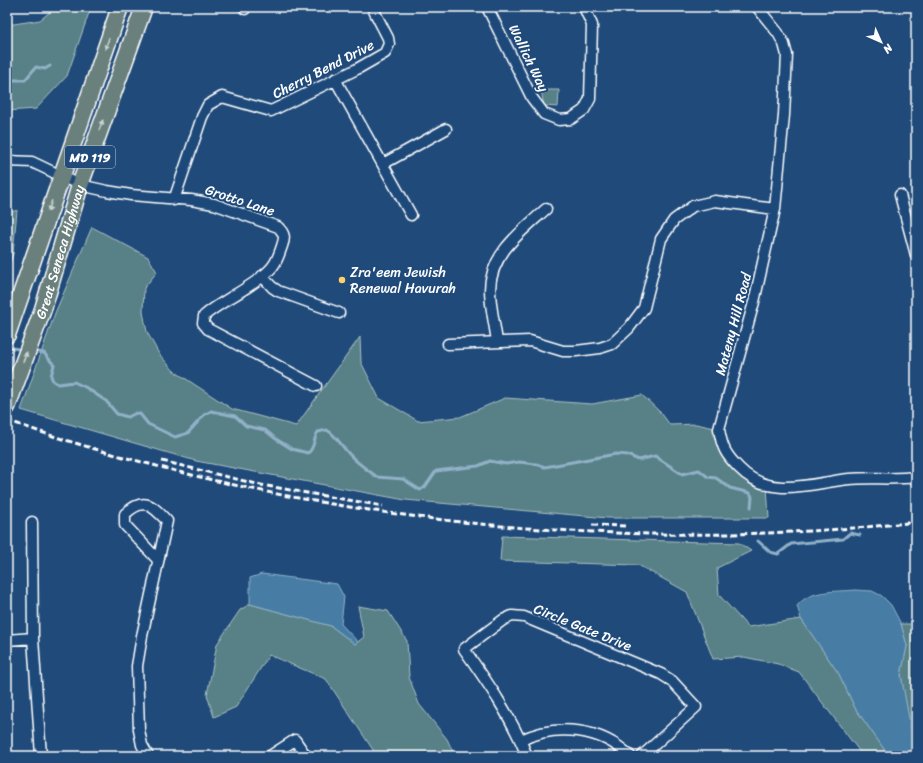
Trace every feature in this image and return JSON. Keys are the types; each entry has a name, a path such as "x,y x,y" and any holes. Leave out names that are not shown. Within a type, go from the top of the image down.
{"main road":[{"name":"Great Seneca Highway","path":"7,335 60,176 120,7"},
{"name":"Great Seneca Highway","path":"7,406 43,309 80,185 144,7"}],"street":[{"name":"Cherry Bend Drive","path":"174,200 202,117 208,105 213,100 222,97 271,111 385,52 389,44 388,38 372,7"},
{"name":"Wallich Way","path":"487,7 532,98 544,114 559,120 572,119 584,110 590,98 592,25 584,7"},
{"name":"Mateny Hill Road","path":"757,7 778,33 784,44 787,55 784,115 775,209 754,302 719,429 726,455 752,480 773,487 784,488 849,479 916,477"},
{"path":"335,79 411,215"},
{"path":"383,164 446,129"},
{"name":"Grotto Lane","path":"7,161 32,162 80,185 131,195 174,200 191,200 214,204 278,227 284,232 285,238 275,264 262,276 215,306 204,316 203,323 208,329 316,386"},
{"path":"900,195 916,254"},
{"path":"448,344 530,341 563,351 576,351 600,348 612,344 629,328 644,308 661,239 674,220 693,206 715,201 775,209"},
{"path":"497,342 490,289 494,267 506,246 546,209"},
{"path":"262,276 278,291 339,313"},
{"path":"148,756 142,745 139,730 137,666 167,521 156,509 146,504 134,505 125,514 125,525 158,560"},
{"path":"32,522 33,638 41,756"},
{"name":"Circle Gate Drive","path":"527,756 521,740 501,701 464,648 502,620 512,616 524,617 661,674 672,681 696,706 642,756"},
{"path":"7,640 33,638"},
{"path":"521,740 535,733 552,730 570,730 607,738 620,746 630,756"},
{"path":"270,756 295,740 306,756"}],"green space":[{"path":"56,7 91,7 67,76 36,109 7,111 7,25 40,20"},
{"path":"541,90 559,90 558,107 544,106"},
{"path":"17,210 13,254 7,272 7,214"},
{"path":"92,227 148,257 157,272 144,288 143,312 147,332 159,354 174,371 232,409 296,426 360,337 361,362 379,398 418,421 460,417 505,398 592,404 642,395 662,414 670,425 696,424 719,429 727,455 767,486 769,518 608,518 405,500 196,461 21,410 55,313"},
{"path":"502,536 739,543 751,551 717,568 719,595 748,627 801,619 839,674 855,708 889,756 863,756 799,672 778,664 744,657 713,659 687,592 638,565 500,561"},
{"path":"250,604 331,626 355,644 364,637 358,606 388,611 407,641 409,677 419,704 447,739 455,756 377,756 326,679 269,655 236,707 214,717 207,695 217,644 240,610"},
{"path":"901,624 916,624 916,749 911,731 901,675 907,646"}],"water":[{"path":"262,574 337,584 344,597 341,624 358,642 355,644 331,626 250,604 250,578"},
{"path":"855,590 872,591 882,596 891,605 901,624 907,646 901,675 916,756 889,756 855,708 839,674 801,619 797,606 809,597 824,592"}],"waterway":[{"path":"7,80 25,80 36,67 45,69 50,66"},
{"path":"7,347 24,350"},
{"path":"33,351 44,353 54,365 51,376 53,381 58,384 74,382 85,387 106,401 117,414 128,417 136,413 140,414 148,424 175,437 188,433 204,415 211,411 235,416 246,426 265,430 292,449 308,453 312,449 318,432 327,430 334,435 347,452 359,464 377,477 403,479 420,490 425,487 436,471 478,466 490,461 506,464 519,462 536,464 545,467 616,454 627,455 639,460 655,456 682,474 699,470 708,477 716,478 730,488 750,493 752,497 751,507"},
{"path":"758,541 770,552 778,554 791,544 843,539 850,533 860,535"}],"railway":[{"path":"7,420 61,439 116,455 245,487 339,505 435,519 532,528 629,533 726,534 822,530 916,522"},
{"path":"162,461 261,485 383,506"},
{"path":"592,525 628,526"}],"place":[{"name":"Zra'eem Jewish Renewal Havurah","path":"342,280"}]}
